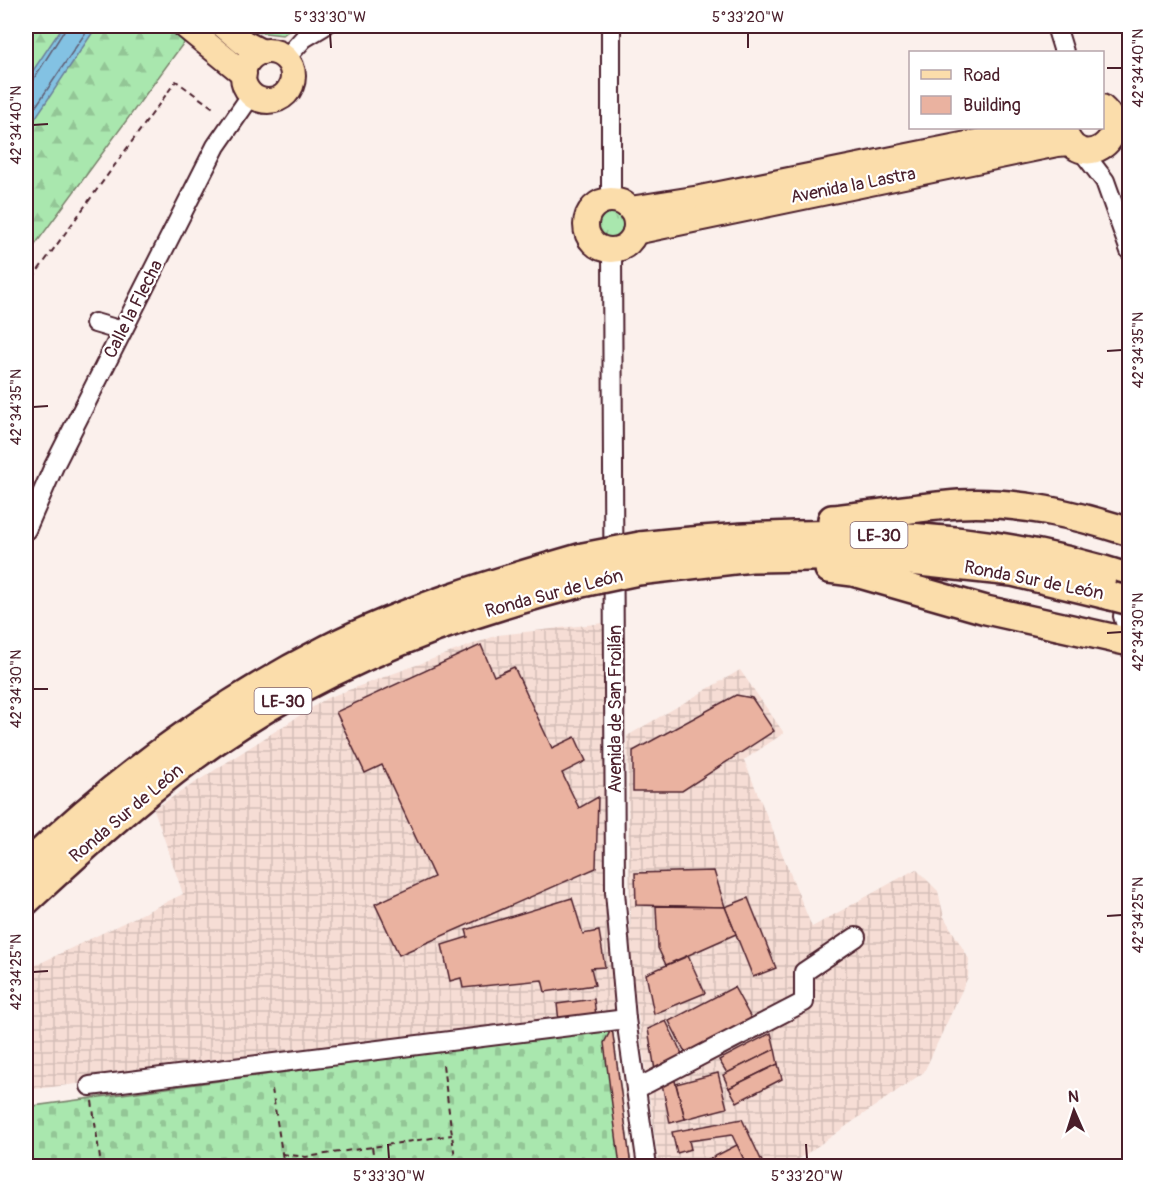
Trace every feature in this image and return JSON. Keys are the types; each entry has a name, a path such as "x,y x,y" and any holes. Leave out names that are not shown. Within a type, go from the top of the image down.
{"highway":[{"path":"680,542 743,526 863,516 960,504 1008,505 1053,511 1130,532"},
{"name":"Ronda Sur de León","path":"639,559 680,542 807,533 877,535 942,540 1029,553 1123,587"},
{"name":"Ronda Sur de León","path":"26,866 80,814 196,728 327,649 399,617 494,582 639,559 864,556 945,563 1123,587"},
{"path":"751,558 853,572 986,610 1130,642"},
{"name":"Ronda Sur de León","path":"26,901 106,827 174,772 236,727 339,670 442,626 517,599 585,569"}],"main road":[{"path":"190,29 248,84 271,100 288,90 293,72 286,58 275,52 262,52 243,42 224,26"},
{"path":"248,84 249,60 262,52"},
{"name":"Avenida la Lastra","path":"626,214 1073,140 1095,151 1115,123"},
{"name":"Avenida la Lastra","path":"626,214 1041,129"},
{"path":"595,206 626,214 630,241 622,248 612,250 596,246 591,240 586,222 595,206"}],"street":[{"path":"286,58 304,38 324,26"},
{"path":"611,26 626,214"},
{"path":"1056,26 1064,51"},
{"name":"Calle la Flecha","path":"26,530 54,466 248,84"},
{"path":"1105,181 1115,123"},
{"path":"1073,140 1105,181 1130,252"},
{"name":"Avenida de San Froilán","path":"612,250 615,892 626,1019 647,1167"},
{"path":"95,323 122,332"},
{"path":"1123,587 1123,616 1130,637"},
{"path":"636,1089 804,1002 804,972 856,937"},
{"path":"90,1086 626,1019"}],"path":[{"path":"26,287 176,81 216,110"},
{"path":"443,1065 456,1167"},
{"path":"90,1086 101,1167"},
{"path":"272,1089 284,1167"},
{"path":"282,1154 306,1157 452,1135"},
{"path":"372,1147 375,1167"}],"shaded area":[{"path":"604,623 614,1021 26,1090 26,970 183,894 154,809 327,698 498,635"},
{"path":"740,670 784,733 744,760 812,927 916,869 938,891 944,917 969,959 968,977 924,1072 789,1166 659,1166 631,964 627,736"}],"green space":[{"path":"26,26 196,26 26,257"},
{"path":"247,26 295,26 283,35 256,32"},
{"path":"611,206 624,212 630,225 624,238 611,244 598,238 592,225 598,212"},
{"path":"612,1028 631,1166 26,1166 26,1107"}],"water":[{"path":"63,26 97,26 26,132 26,81"}],"building":[{"path":"481,645 494,676 514,667 552,748 575,737 586,761 562,773 579,808 598,797 596,868 399,955 375,904 434,877 382,765 365,773 336,712"},
{"path":"736,695 752,698 774,731 682,791 633,791 633,751"},
{"path":"714,871 725,907 636,905 635,873"},
{"path":"572,898 583,934 599,931 605,967 591,968 595,985 545,992 542,980 463,988 461,978 450,981 442,945 468,937 466,930"},
{"path":"748,898 776,968 753,977 725,907"},
{"path":"656,906 725,907 736,934 666,965 658,948"},
{"path":"688,956 705,993 654,1014 646,974"},
{"path":"734,987 752,1020 686,1054 669,1021"},
{"path":"594,999 596,1016 559,1021 557,1004"},
{"path":"666,1021 683,1056 655,1070 648,1029"},
{"path":"612,1028 631,1166 620,1166 604,1043"},
{"path":"771,1033 775,1049 727,1073 719,1060"},
{"path":"775,1049 778,1064 729,1088 723,1075"},
{"path":"778,1064 782,1079 737,1102 729,1088"},
{"path":"718,1073 727,1108 685,1119 676,1084"},
{"path":"674,1077 685,1119 670,1123 662,1084"},
{"path":"742,1119 764,1166 747,1166 732,1135 689,1141 691,1149 677,1153 672,1132"},
{"path":"737,1145 747,1166 696,1166"}]}
